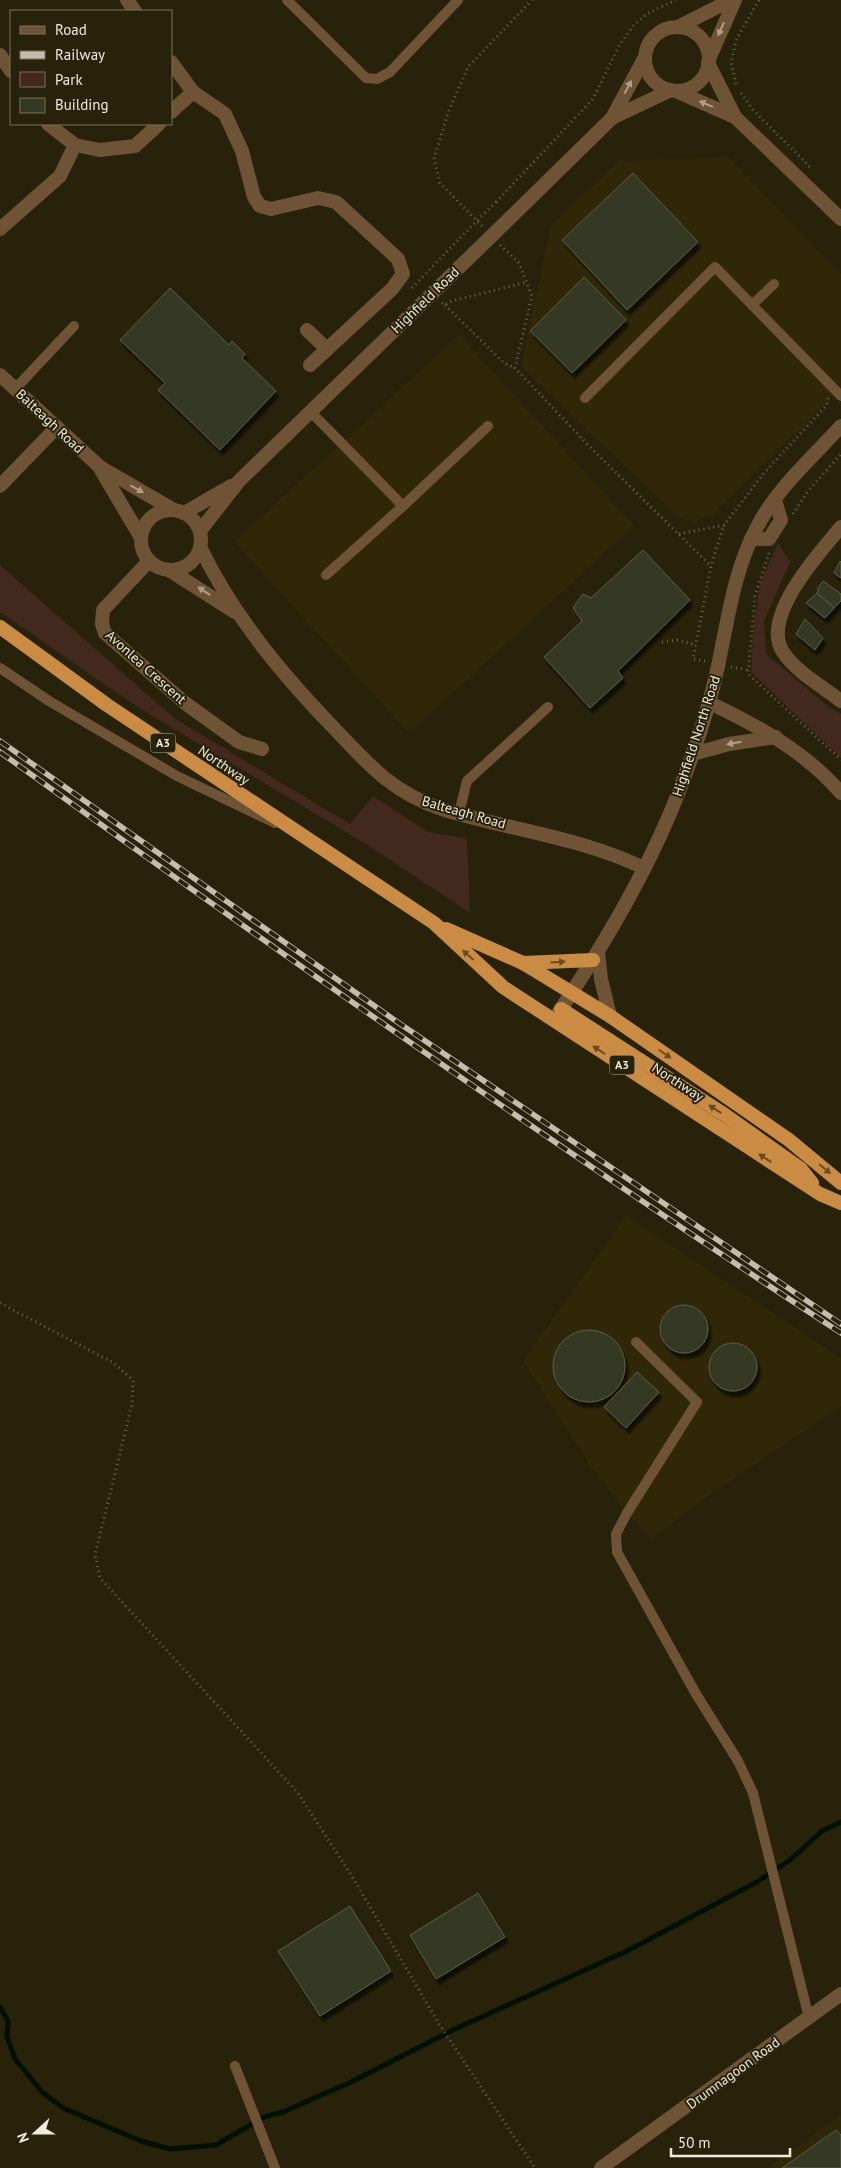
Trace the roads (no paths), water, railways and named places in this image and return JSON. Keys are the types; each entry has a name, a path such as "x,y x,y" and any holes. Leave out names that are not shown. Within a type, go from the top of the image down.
{"highway":[{"name":"Northway","path":"0,627 107,705 434,924 503,987 820,1194 841,1203"},
{"name":"Northway","path":"434,924 523,963 610,1016 789,1140 841,1183"},
{"path":"523,963 595,955"},
{"path":"561,1009 725,1115 801,1169 820,1194"}],"street":[{"path":"126,0 134,10"},
{"name":"Highfield Road","path":"200,531 239,481 612,118 645,57 648,45 655,36 666,29 678,27 733,0"},
{"name":"Highfield Road","path":"612,118 674,91 689,89 700,81 733,0"},
{"path":"678,27 690,30 700,37 706,47 708,61 735,117 841,219"},
{"path":"0,55 10,70"},
{"path":"645,57 646,69 652,80 663,88 735,117"},
{"path":"172,63 193,92 225,114 242,151 254,197 260,206 271,209 318,198 336,202 398,258 403,274 392,289 310,365"},
{"path":"172,111 193,92"},
{"path":"49,125 75,145 100,150 135,146 157,125"},
{"path":"0,229 60,176 75,145"},
{"path":"307,330 327,350"},
{"name":"Balteagh Road","path":"0,375 100,467 179,511"},
{"name":"Highfield North Road","path":"553,1021 595,955 644,868 669,818 710,703 738,572 751,539 775,500 841,426"},
{"path":"0,486 56,428"},
{"name":"Balteagh Road","path":"100,467 140,536"},
{"name":"Highfield Road","path":"179,511 239,481"},
{"path":"179,511 191,518 200,531 200,548 189,564 182,568 170,570 156,567 144,554 140,536 143,527 156,513 179,511"},
{"path":"841,527 817,555 786,600 778,632 781,650 794,666 841,700"},
{"name":"Balteagh Road","path":"200,548 237,614 300,694 379,775 413,797 459,813 588,846 644,868"},
{"name":"Avonlea Crescent","path":"149,561 103,610 102,624 105,633 185,703 239,742 262,749"},
{"name":"Balteagh Road","path":"170,570 237,614"},
{"path":"710,703 776,737 830,779 841,793"},
{"path":"693,754 729,744 776,737"},
{"path":"595,955 610,1016"},
{"name":"Drumnagoon Road","path":"601,2168 841,1994"}],"lane":[{"path":"287,0 366,78 377,79 390,72 458,0"},
{"path":"585,398 715,267 841,396"},
{"path":"752,306 774,284"},
{"path":"15,389 74,326"},
{"path":"310,411 403,506"},
{"path":"326,575 488,426"},
{"path":"0,668 49,701 177,776 305,838"},
{"path":"459,813 467,781 548,706"},
{"path":"636,1342 697,1402 627,1513 616,1534 617,1552 696,1694 738,1761 758,1810 809,2018"},
{"path":"235,2066 275,2168"}],"waterway":[{"path":"0,2007 8,2021 7,2037 15,2059 42,2092 63,2108 141,2141 170,2149 216,2145 264,2117 283,2112 349,2083 455,2029 627,1951 757,1882 790,1860 822,1831 841,1822"}],"railway":[{"path":"0,741 393,1019 841,1324"},
{"path":"0,752 208,901 522,1120 841,1333"}]}
